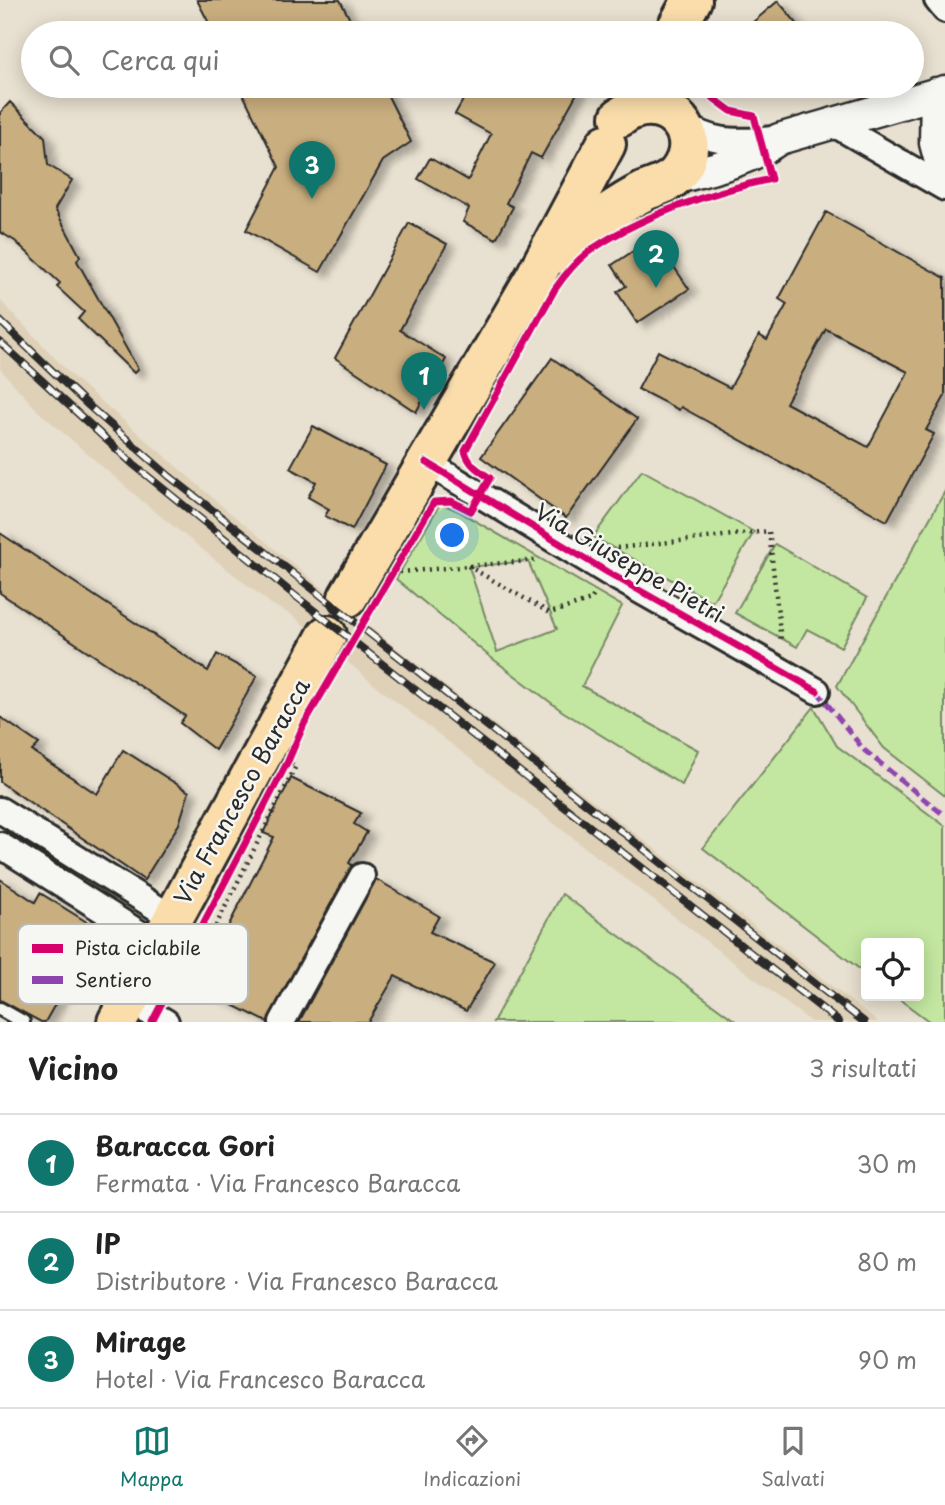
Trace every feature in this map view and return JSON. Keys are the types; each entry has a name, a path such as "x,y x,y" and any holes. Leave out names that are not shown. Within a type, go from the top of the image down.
{"main road":[{"path":"681,21 692,0"},
{"path":"348,597 542,263 613,130 634,98"},
{"path":"542,263 615,207 663,183 684,164 688,153 686,133 674,109 638,107 613,130 610,164 624,180 643,188 663,183"},
{"name":"Via Francesco Baracca","path":"169,924 327,635"}],"street":[{"path":"937,0 945,10"},
{"path":"924,97 941,92 935,143 945,180"},
{"path":"674,109 703,137 718,140 779,139 921,98"},
{"path":"834,124 945,188"},
{"path":"663,183 742,160 779,139"},
{"name":"Via Giuseppe Pietri","path":"426,463 587,561 817,691"},
{"path":"0,810 154,924"},
{"path":"0,845 150,924"},
{"path":"282,1022 362,876"},
{"path":"123,1011 172,1013"}],"lane":[{"path":"0,1009 23,1022"}],"path":[{"path":"607,550 769,531 782,646"},
{"path":"394,573 540,560"},
{"path":"394,573 401,561"},
{"path":"468,566 550,613 591,600 600,583"},
{"path":"282,773 292,751"},
{"path":"217,924 296,766 288,761"}],"shaded area":[{"path":"0,300 72,376 228,511 399,650 878,1022 811,1022 376,686 293,616 271,604 148,506 38,411 0,369"}],"green space":[{"path":"642,470 754,532 712,602 593,537"},
{"path":"945,491 945,796 884,748 837,686"},
{"path":"439,506 449,507 622,606 582,686 698,750 682,785 562,711 489,656 396,579","holes":["528,561 557,629 497,652 469,567"]},
{"path":"775,544 867,598 841,647 807,629 797,647 735,613"},
{"path":"814,707 837,746 945,826 945,1022 930,1022 902,1001 924,1001 924,938 861,938 861,970 703,848"},
{"path":"562,894 737,1022 493,1022"}],"building":[{"path":"197,0 340,0 351,21 208,21"},
{"path":"778,1 795,21 754,21"},
{"path":"245,98 389,98 411,142 383,161 320,272 246,230 279,167"},
{"path":"464,98 574,98 541,158 531,153 506,203 513,207 496,239 463,222 469,208 418,179 430,158 468,180 491,134 455,114"},
{"path":"10,102 45,137 48,165 72,180 55,209 80,256 77,261 138,369 134,373 78,319 84,312 57,287 60,283 15,241 0,232 0,113"},
{"path":"826,212 945,278 945,396 926,430 934,434 887,521 681,407 679,410 638,389 658,351 730,388 759,335 767,340 787,304 779,299","holes":["826,329 908,372 868,447 786,403"]},
{"path":"409,223 447,244 400,330 446,359 416,412 335,358"},
{"path":"635,250 648,271 668,258 689,289 637,323 617,292 626,286 612,265"},
{"path":"552,358 637,419 566,518 481,457"},
{"path":"313,426 386,465 352,530 325,516 329,509 308,497 316,482 290,468"},
{"path":"0,533 208,671 217,654 257,676 215,750 180,723 185,716 0,593"},
{"path":"0,717 39,744 32,751 97,794 123,750 189,792 179,824 144,880 0,782"},
{"path":"291,778 361,813 354,824 367,832 267,1022 231,1004 248,1004 248,924 229,924 274,837 263,833"},
{"path":"0,879 35,902 40,893 90,924 18,924 18,1004 55,1004 45,1022 41,1022 0,1000"},
{"path":"376,879 439,916 430,932 495,962 466,1011 395,976 368,1022 299,1022"}],"railway":[{"path":"0,321 89,406 169,476 864,1022"},
{"path":"0,342 134,465 293,594 839,1022"}],"marked path":[{"path":"817,691 864,750 945,816"}],"cycle path":[{"path":"203,924 288,761 304,724 434,502 451,501 471,511 490,478 472,464 465,451 562,279 587,253 628,228 700,198 771,179 754,116 731,111 713,98"},
{"path":"426,462 607,572 817,691"},
{"path":"152,1022 161,1004"}],"place":[{"name":"Mirage","path":"312,199"},
{"name":"IP","path":"656,288"},
{"name":"Baracca Gori","path":"424,410"}]}
